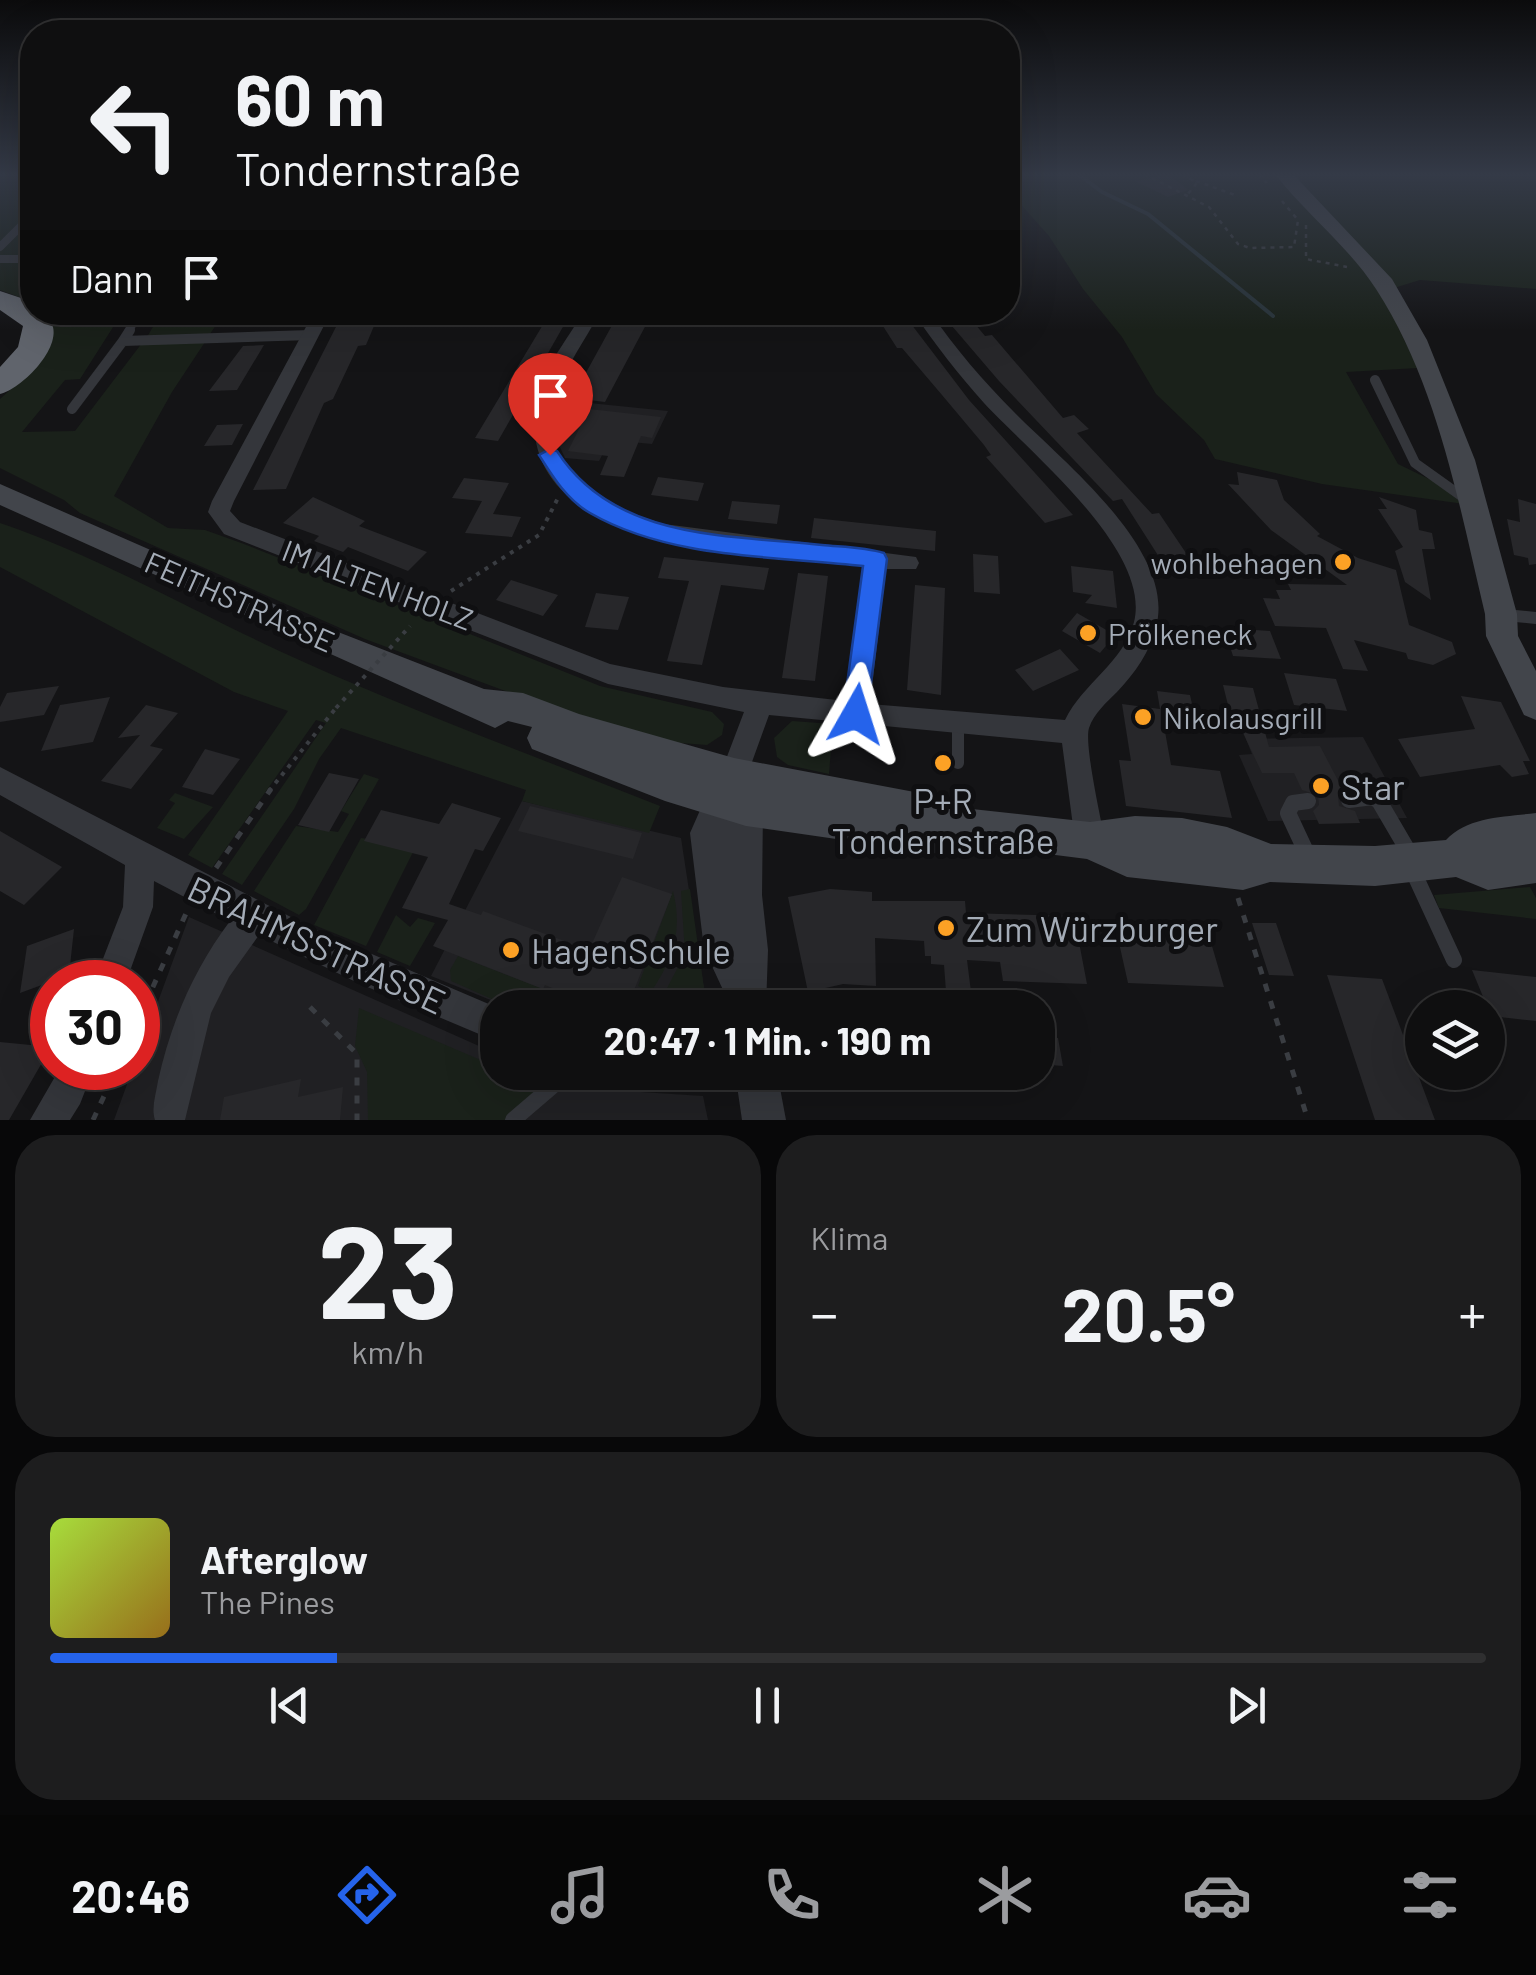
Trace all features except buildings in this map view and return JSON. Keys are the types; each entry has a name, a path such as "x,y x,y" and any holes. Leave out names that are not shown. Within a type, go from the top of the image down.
{"highway":[{"path":"0,384 29,358 38,325"}],"main road":[{"path":"1323,226 1376,274 1395,302 1433,380 1474,505 1502,636 1536,705"},
{"name":"FEITHSTRASSE","path":"0,494 322,639 482,704 512,725 665,784 940,834 972,827 1090,840 1127,858 1243,870 1270,863 1456,858 1488,870 1534,859"},
{"path":"1500,614 1536,662"}],"street":[{"name":"IM ALTEN HOLZ","path":"317,325 219,512 232,528 608,674 760,705 1074,733"},
{"path":"585,325 545,402 546,444 566,482 596,508 675,538 908,563"},
{"path":"930,325 959,364 1101,514 1145,583 1147,618 1135,652 1118,678 1076,716 1074,733 1090,840"},
{"path":"856,714 876,559"},
{"path":"746,990 750,950 734,795 760,705"},
{"name":"BRAHMSSTRASSE","path":"0,780 199,891 430,1000 480,1018"},
{"name":"BRAHMSSTRASSE","path":"118,960 138,907 140,858"},
{"path":"170,1114 182,1039 252,916"},
{"path":"48,1120 69,1090"},
{"path":"759,1090 764,1120"}],"lane":[{"path":"0,247 20,228"},
{"path":"72,409 132,325"},
{"path":"123,341 312,335"},
{"path":"1375,380 1415,463 1474,505"},
{"path":"1500,614 1536,618"},
{"path":"958,724 958,763"},
{"path":"1349,800 1373,797 1379,801 1454,960"},
{"path":"1308,801 1293,803 1288,813 1311,864"},
{"path":"513,1120 548,1090"}],"path":[{"path":"1226,226 1244,247 1292,250 1297,226"},
{"path":"1306,226 1306,259 1376,274"},
{"path":"430,604 539,535 566,482"},
{"path":"160,970 199,891 294,756 410,626"},
{"path":"1236,889 1308,1120"},
{"path":"310,1006 357,1054 357,1120"},
{"path":"94,1120 107,1090"}],"shaded area":[{"path":"0,226 20,226 20,298 0,290"},
{"path":"1040,226 1536,226 1536,289 1420,280 1381,292 1418,368 1346,372 1398,464 1433,481 1464,504 1322,484 1215,459 1204,440 1156,394 1122,337 1083,289"},
{"path":"114,325 80,379 65,380 22,432 75,431 142,343 205,342 114,496 168,528 205,530 244,544 600,686 712,712 724,724 722,735 707,745 667,742 565,713 365,639 80,513 64,500 0,468 0,399 41,361 52,338 51,326"},
{"path":"154,325 216,325 210,334 147,337"},
{"path":"560,400 668,411 652,444 610,440 599,461 565,458 558,443"},
{"path":"0,523 78,554 350,682 660,806 649,833 522,801 526,790 341,728 319,759 294,809 242,885 222,874 326,723 316,720 212,868 188,855 288,711 234,692 0,567"},
{"path":"792,721 833,724 829,774 788,765 777,757 774,738"},
{"name":"Star","path":"1363,737 1407,818 1268,821 1239,755 1252,754 1246,739"},
{"path":"364,774 379,779 306,909 299,915 254,891 296,826 338,832 349,814 341,811"},
{"path":"175,793 213,807 184,839 157,828 175,803 169,800"},
{"name":"HagenSchule","path":"522,801 681,838 704,990 480,990 480,996 431,976"},
{"path":"361,838 416,846 366,946 314,925"},
{"path":"1530,887 1536,898 1536,919 1439,908 1434,895"},
{"path":"690,889 704,990 666,990 685,954 681,891"},
{"path":"673,891 677,919 674,944 652,990 638,986"},
{"path":"396,915 410,927 418,918 435,923 410,966 377,952"},
{"path":"189,917 480,1046 480,1090 610,1090 703,1096 708,1120 114,1120 125,1090 160,1090 160,996"},
{"path":"458,956 543,989 480,990 480,994 451,981 450,970"},
{"path":"359,1008 480,1060 480,1090 545,1090 509,1120 368,1120 367,1072 355,1046"}],"waterway":[{"path":"1163,226 1273,316"}],"place":[{"name":"wohlbehagen","path":"1343,562"},
{"name":"Prölkeneck","path":"1088,633"},
{"name":"Nikolausgrill","path":"1143,717"},
{"name":"P+R Tondernstraße","path":"943,763"},
{"name":"Star","path":"1321,786"},
{"name":"Zum Würzburger","path":"946,928"},
{"name":"HagenSchule","path":"511,950"}],"route":[{"path":"550,455 566,482 596,508 675,538 876,559 856,714"}]}
